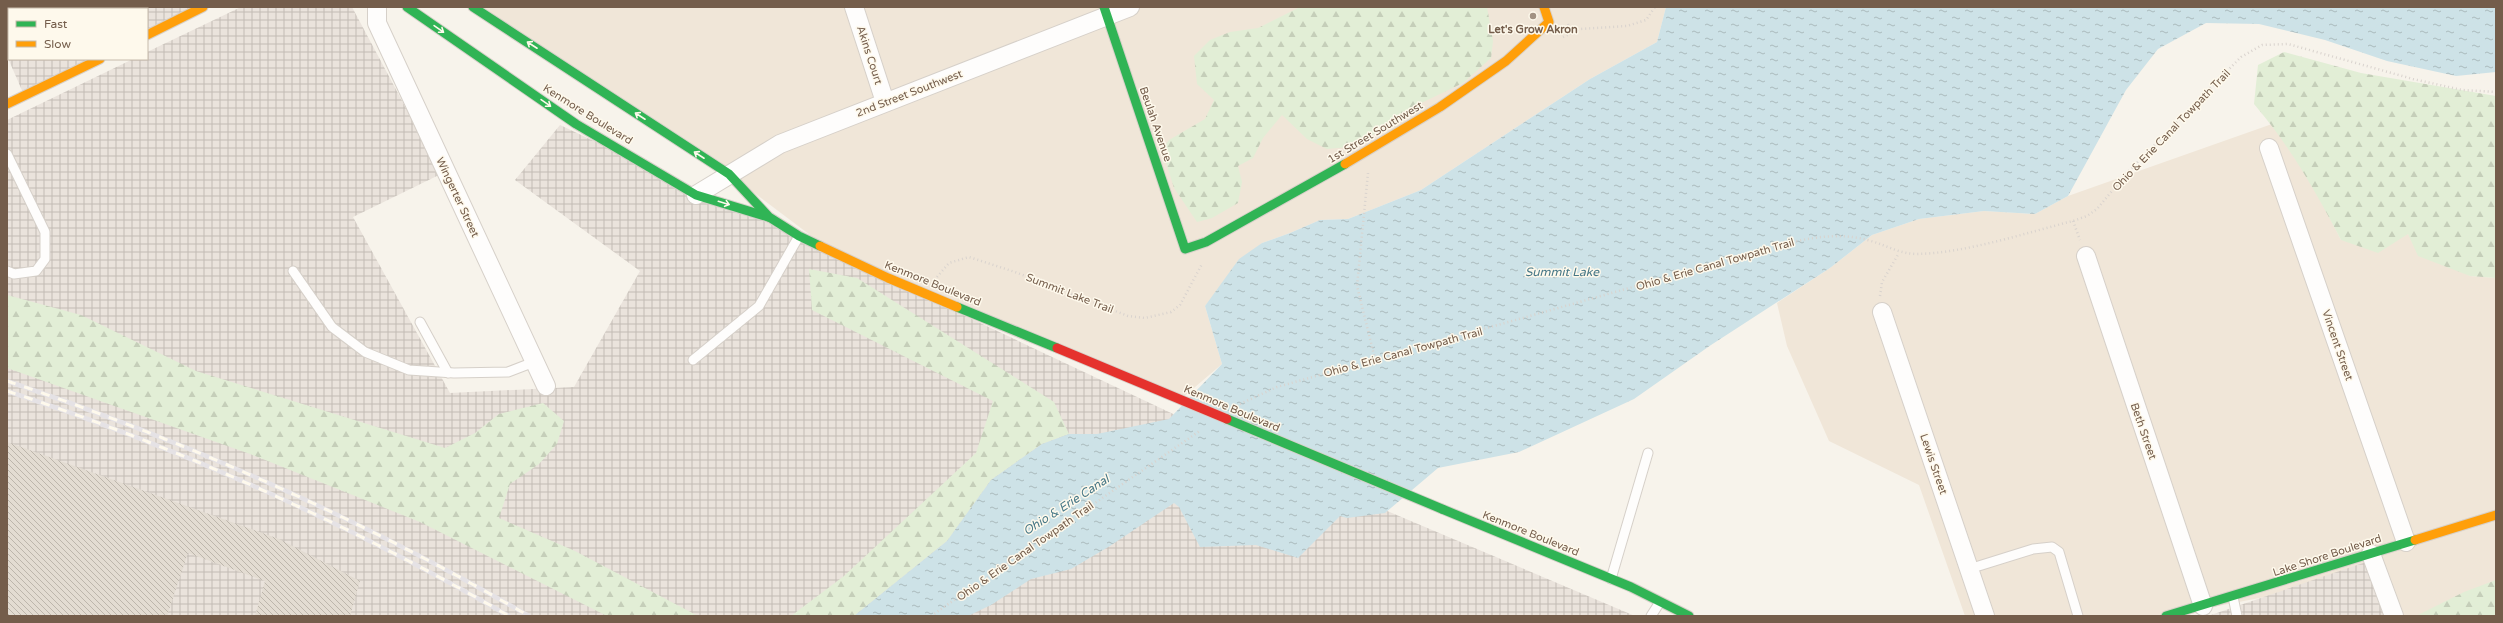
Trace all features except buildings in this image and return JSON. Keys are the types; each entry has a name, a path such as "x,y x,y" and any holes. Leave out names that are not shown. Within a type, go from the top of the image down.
{"main road":[{"path":"148,34 203,7"},
{"name":"Kenmore Boulevard","path":"407,7 576,124 696,195 770,217"},
{"name":"Kenmore Boulevard","path":"474,7 728,174 770,217 799,236 924,293 1611,579 1689,616"},
{"name":"1st Street Southwest","path":"1185,249 1206,242 1354,159 1440,108 1506,61 1549,22 1544,7"},
{"name":"Beulah Avenue","path":"1105,12 1185,249"},
{"path":"7,104 98,60"},
{"name":"Lake Shore Boulevard","path":"2166,616 2233,597 2406,542 2496,516"}],"street":[{"name":"Wingerter Street","path":"377,7 377,23 546,386"},
{"name":"Akins Court","path":"854,7 885,102"},
{"name":"2nd Street Southwest","path":"696,195 728,174 780,144 1105,12 1130,7"},
{"name":"Vincent Street","path":"2269,148 2406,542"},
{"name":"Beth Street","path":"2086,256 2203,606"},
{"name":"Lewis Street","path":"1882,312 1985,616"},
{"path":"2371,554 2394,616"}],"lane":[{"path":"487,16 491,7"},
{"path":"7,154 45,232 45,259 36,271 14,274 7,271"},
{"path":"694,360 759,306 799,236"},
{"path":"293,271 332,327 365,352 409,370 448,373 508,372 534,362"},
{"path":"420,322 448,373"},
{"path":"1611,579 1648,453"},
{"path":"1970,569 2033,549 2052,547 2059,552 2078,616"},
{"path":"2233,597 2237,616"},
{"path":"1651,616 1660,602"}],"path":[{"path":"1580,29 1627,26 1646,20 1655,7"},
{"name":"Ohio & Erie Canal Towpath Trail","path":"1237,406 1277,387 1793,242 1826,236 1845,236 1883,245 1899,253 1924,254 1954,250 2087,216 2097,209 2151,147 2241,57 2262,45 2288,44 2420,81 2462,90 2496,92"},
{"path":"1368,172 1357,286 1375,360"},
{"path":"1882,312 1880,297 1882,282 1899,253"},
{"name":"Summit Lake Trail","path":"924,293 949,262 969,257 1015,272 1128,316 1145,318 1172,312 1180,305 1204,260"},
{"name":"Ohio & Erie Canal Towpath Trail","path":"931,616 1203,428"}],"shaded area":[{"path":"7,7 203,7 148,34 148,8 8,8 8,58"},
{"path":"241,7 352,7 441,174 353,217 450,393 574,387 640,271 515,180 560,125 1307,477 1635,616 7,616 7,120 131,60 148,60 148,52"},
{"path":"473,7 1666,7 1657,42 1590,79 1421,190 1348,219 1320,220 1262,243 1205,306 1222,364 1181,399 834,253 729,174"},
{"path":"9,60 98,60 24,95"},
{"path":"2272,124 2312,183 2341,240 2408,234 2470,276 2496,278 2496,616 2394,616 2378,575 2166,616 1965,616 1919,485 1829,441 1787,346 1777,303 1830,268 1872,235 1919,219 1984,211 2035,214 2068,196"},
{"path":"2366,562 2388,616 2208,616"}],"green space":[{"path":"1300,7 1487,7 1493,41 1491,58 1463,83 1415,106 1374,134 1350,147 1327,149 1307,139 1282,115 1263,138 1253,158 1238,166 1242,182 1238,203 1212,218 1197,222 1174,188 1162,150 1169,140 1205,119 1214,100 1197,84 1194,56 1210,40 1230,32 1258,28"},
{"path":"2284,52 2361,73 2496,96 2496,278 2470,276 2418,256 2408,234 2378,253 2341,240 2302,170 2279,136 2254,104 2258,65"},
{"path":"809,269 857,278 1054,402 1069,434 1042,444 991,480 947,541 854,616 791,616 844,576 976,453 993,401 812,310"},
{"path":"7,295 81,315 196,371 445,448 475,433 499,414 543,403 564,421 557,444 539,464 510,484 499,518 575,551 698,616 607,616 420,522 250,454 7,368"},
{"path":"2496,580 2496,616 2416,616 2464,592"}],"water":[{"name":"Summit Lake","path":"1666,7 2496,7 2496,72 2456,76 2387,61 2325,40 2259,24 2206,23 2158,49 2126,90 2068,196 2035,214 1984,211 1919,219 1872,235 1830,268 1711,345 1634,399 1519,452 1438,468 1385,513 1347,518 1340,516 1298,558 1256,545 1200,547 1179,507 1174,503 1110,546 1071,569 1031,579 991,605 968,616 854,616 947,541 991,480 1042,444 1069,434 1097,434 1169,419 1222,364 1205,306 1239,259 1262,243 1320,220 1348,219 1421,190 1590,79 1657,42"}],"railway":[{"path":"7,381 142,430 274,485 403,547 529,616"},
{"path":"7,391 137,437 264,491 388,550 509,616"}],"traffic: fast":[{"path":"407,7 576,124 696,195 768,217"},
{"path":"473,7 729,174 769,217 799,236 820,246"},
{"path":"1104,7 1185,249 1206,242 1345,164"},
{"path":"957,307 1057,348"},
{"path":"1227,419 1442,509"},
{"path":"1442,509 1631,587 1689,616"},
{"path":"2166,616 2415,540"}],"traffic: slow":[{"path":"148,34 203,7"},
{"path":"1345,164 1440,107 1506,61 1549,22 1544,7"},
{"path":"7,104 98,60"},
{"path":"820,246 888,278 957,307"},
{"path":"2415,540 2496,515"}],"traffic: jam":[{"path":"1057,348 1227,419"}],"place":[{"name":"Let's Grow Akron","path":"1533,16"}],"water label":[{"name":"Ohio & Erie Canal","path":"1066,505"}]}
